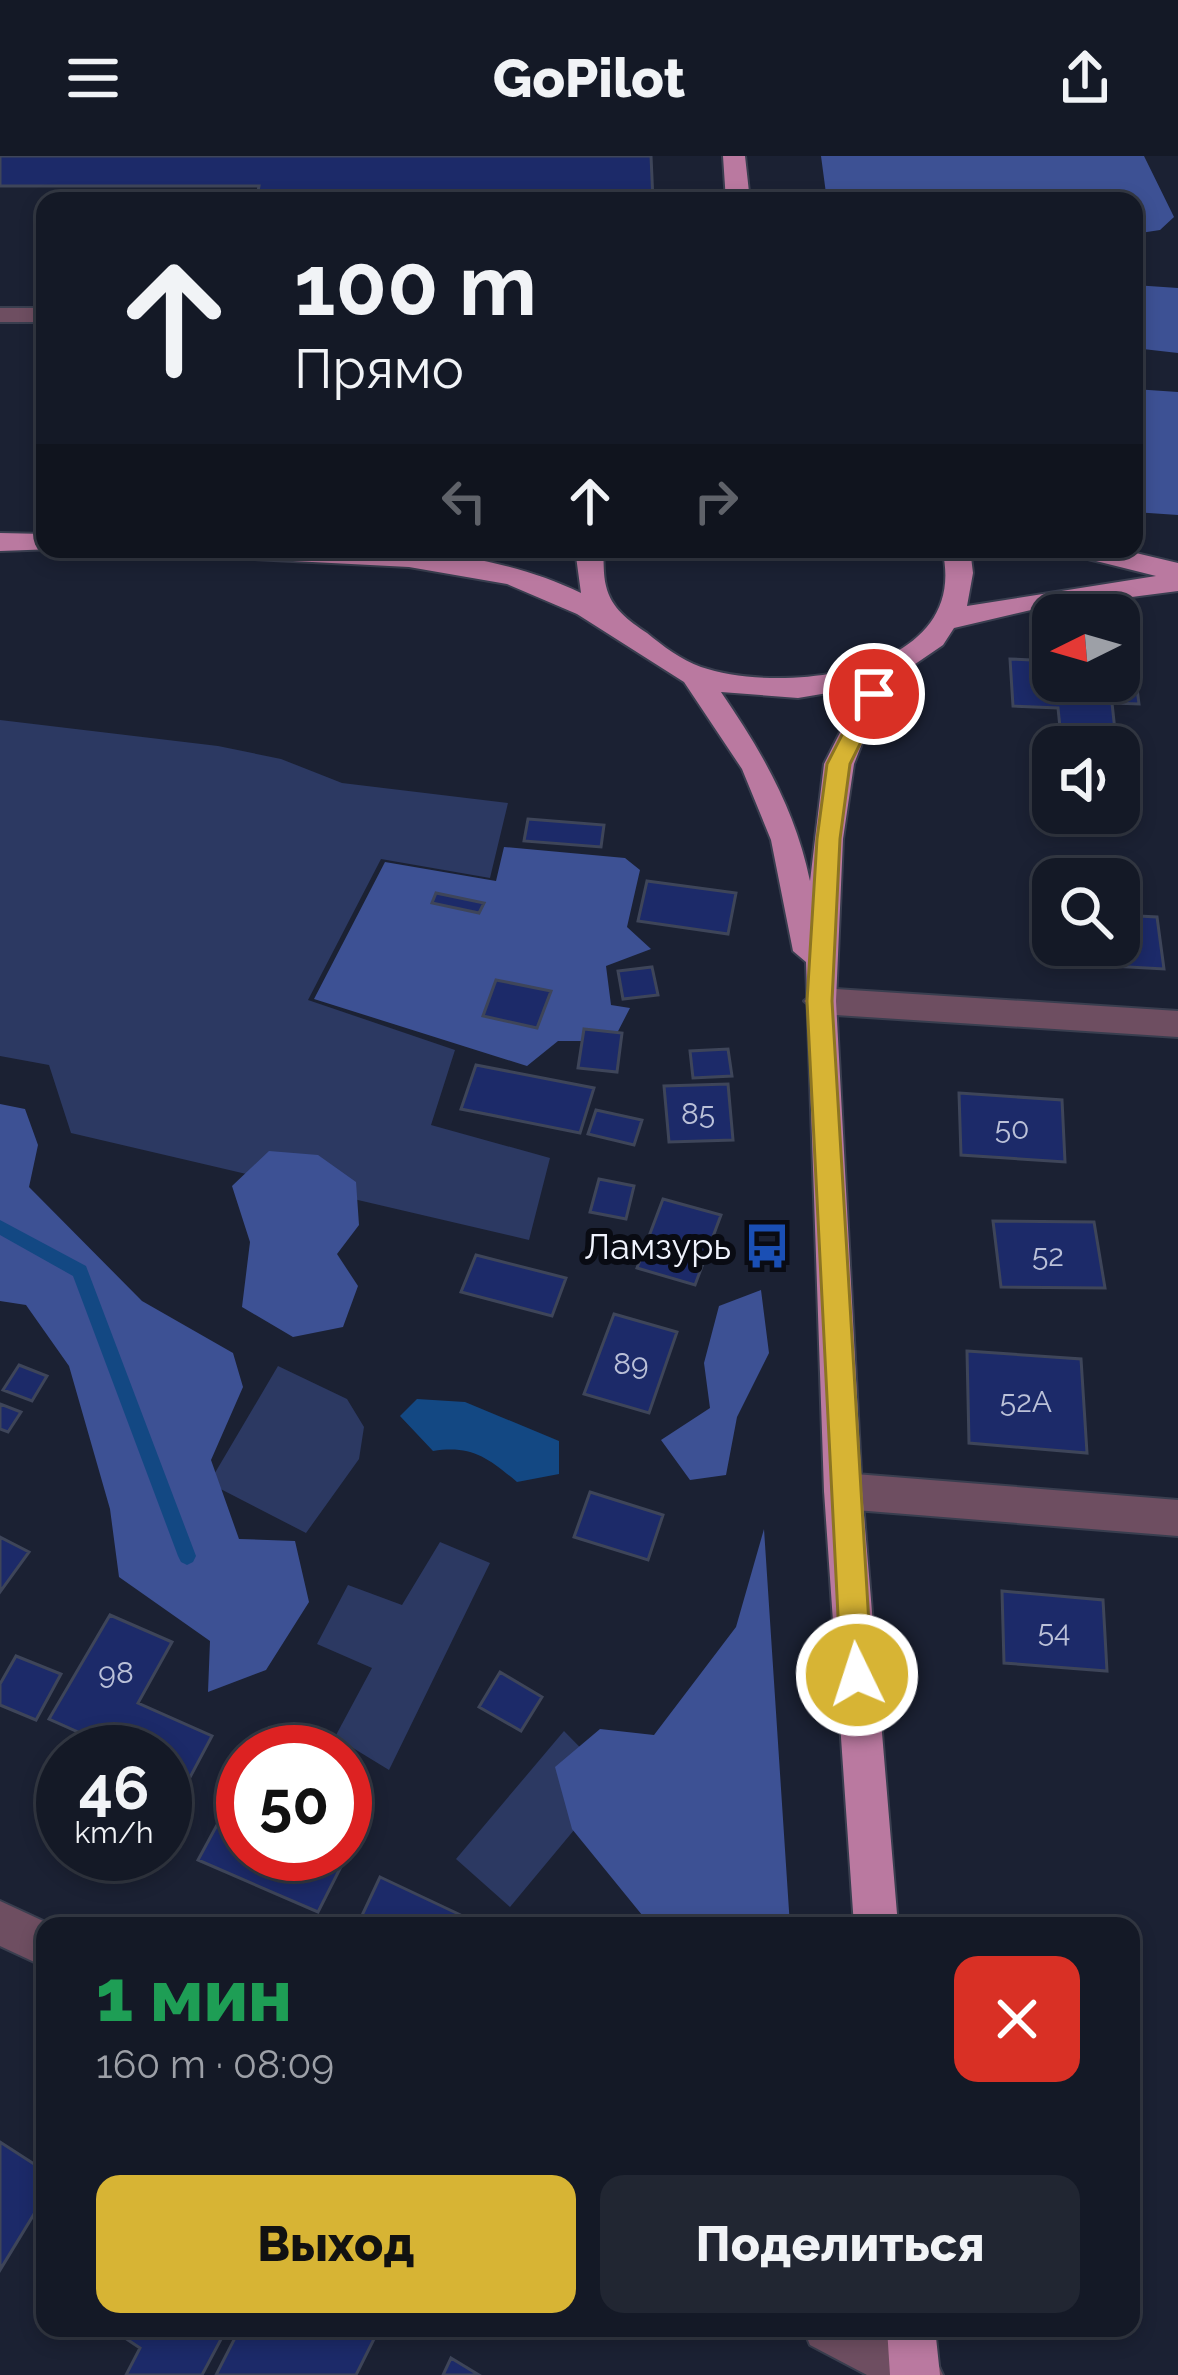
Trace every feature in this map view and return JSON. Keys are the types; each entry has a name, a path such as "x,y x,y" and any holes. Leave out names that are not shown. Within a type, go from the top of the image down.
{"main road":[{"path":"734,156 737,192"},
{"path":"0,542 36,543"},
{"path":"437,558 556,591 612,622 647,652 694,675 749,687 807,688 852,681 892,666 924,645 947,620 959,591 957,558"},
{"path":"590,558 592,588 612,622"},
{"path":"1120,558 1178,572"},
{"path":"947,620 1030,601 1178,582"},
{"path":"875,1917 843,1490 820,1001 828,839 839,764 856,721 892,666"},
{"path":"694,675 756,766 786,840 820,1001"}],"street":[{"path":"0,315 36,315"},
{"path":"820,1001 1178,1024"},
{"path":"843,1490 1178,1518"},
{"path":"0,1923 36,1941"},
{"path":"850,2337 915,2363"}],"shaded area":[{"path":"821,156 1144,156 1174,217 1160,230 1143,233 1143,192 826,192"},
{"path":"1143,286 1178,288 1178,353 1143,349"},
{"path":"1143,390 1178,392 1178,515 1143,513"},
{"path":"0,720 218,746 281,759 342,783 508,803 490,878 381,859 308,1000 455,1050 431,1125 550,1158 529,1240 71,1133 49,1065 0,1056"},
{"path":"504,847 625,858 640,870 627,927 651,949 606,966 611,1005 630,1008 613,1041 558,1041 527,1066 314,999 385,862 496,881"},
{"path":"0,1104 25,1109 38,1145 29,1187 142,1301 233,1353 243,1387 211,1460 239,1539 295,1541 309,1602 266,1670 208,1692 210,1641 119,1577 110,1509 69,1366 26,1305 0,1301"},
{"path":"269,1151 318,1155 356,1182 359,1225 337,1254 358,1286 343,1327 293,1337 242,1307 250,1242 232,1186"},
{"path":"761,1290 769,1353 737,1417 726,1475 690,1480 661,1440 710,1408 704,1363 719,1306"},
{"path":"278,1366 347,1399 364,1427 359,1459 306,1533 209,1483"},
{"path":"417,1399 465,1402 559,1441 559,1474 517,1482 479,1455 433,1451 400,1416"},
{"path":"764,1529 789,1917 644,1917 572,1829 555,1767 600,1729 654,1735 736,1627"},
{"path":"440,1542 490,1563 389,1770 372,1760 372,1725 341,1725 372,1668 317,1644 348,1585 402,1605"},
{"path":"564,1731 614,1782 510,1907 456,1859"}],"building":[{"path":"0,156 651,156 653,192 258,192 259,186 0,186"},
{"path":"1010,659 1032,660 1032,702 1139,702 1139,704 1112,703 1114,726 1060,726 1058,708 1013,706"},
{"path":"528,819 604,825 601,847 524,841"},
{"path":"647,881 736,893 728,934 638,921"},
{"path":"436,893 484,903 479,913 432,903"},
{"path":"1140,916 1157,917 1164,969 1111,966 1140,966"},
{"path":"652,967 658,995 623,999 618,971"},
{"path":"496,980 551,991 537,1028 483,1016"},
{"path":"584,1029 622,1033 617,1072 578,1068"},
{"path":"728,1049 732,1076 693,1078 690,1051"},
{"path":"476,1065 594,1088 580,1133 461,1109"},
{"path":"728,1084 733,1140 669,1142 664,1086"},
{"path":"959,1093 1062,1100 1065,1162 961,1155"},
{"path":"596,1110 642,1120 634,1145 588,1134"},
{"path":"599,1179 634,1186 626,1219 590,1212"},
{"path":"663,1199 721,1215 695,1285 637,1268"},
{"path":"993,1221 1094,1222 1105,1288 1001,1287"},
{"path":"476,1255 566,1278 552,1316 461,1292"},
{"path":"614,1314 677,1332 649,1413 584,1394"},
{"path":"967,1351 1081,1359 1087,1453 969,1443"},
{"path":"19,1365 47,1376 32,1401 3,1390"},
{"path":"0,1404 21,1412 8,1432 0,1429"},
{"path":"590,1492 663,1515 648,1560 574,1537"},
{"path":"0,1537 29,1552 0,1592"},
{"path":"1002,1591 1103,1600 1107,1671 1004,1663"},
{"path":"110,1615 172,1642 138,1703 187,1725 62,1725 49,1719"},
{"path":"16,1656 61,1674 36,1720 0,1705 0,1684"},
{"path":"500,1672 542,1697 521,1731 479,1707"},
{"path":"192,1727 212,1736 192,1774"},
{"path":"216,1827 216,1868 198,1860"},
{"path":"380,1877 465,1917 361,1917"},
{"path":"246,1881 334,1881 318,1912"},
{"path":"0,2142 36,2165 36,2211 0,2270"},
{"path":"124,2337 222,2337 202,2375 126,2375 140,2348"},
{"path":"235,2337 375,2337 356,2375 216,2375"},
{"path":"451,2358 479,2375 443,2375"}],"waterway":[{"path":"0,1227 80,1271 187,1556"}],"place":[{"name":"Ламзурь","path":"767,1246"}],"route":[{"path":"857,1675 843,1490 820,1001 828,839 839,764 856,721 874,694"}]}
